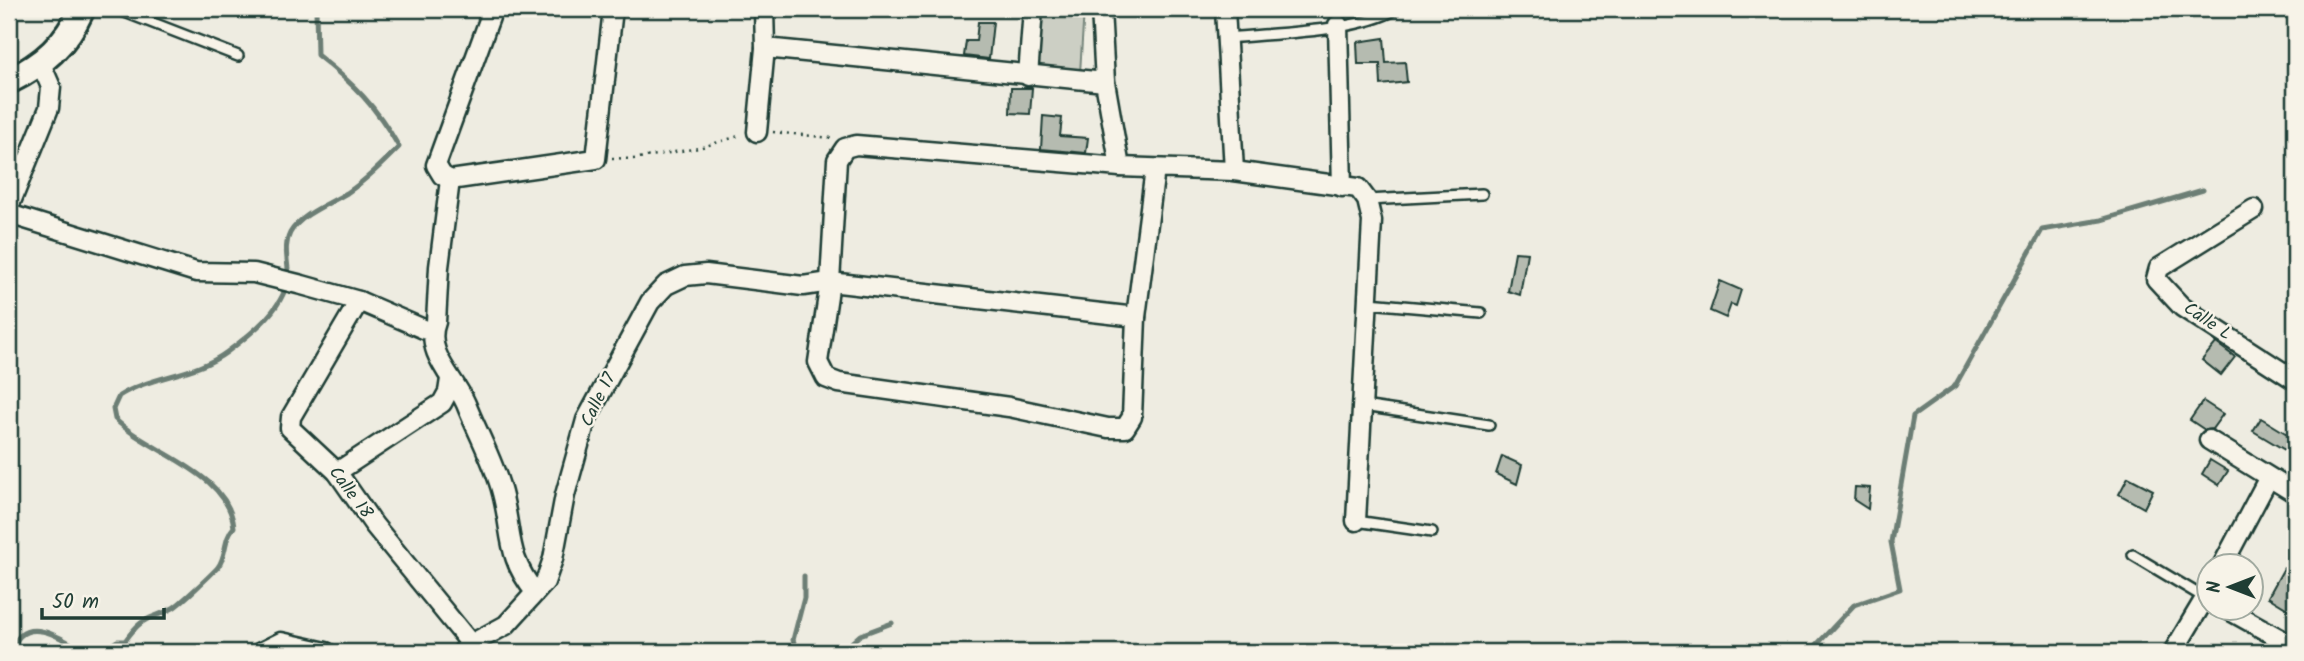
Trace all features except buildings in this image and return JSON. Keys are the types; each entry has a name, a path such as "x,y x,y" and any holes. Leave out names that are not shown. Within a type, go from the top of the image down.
{"main road":[{"path":"9,81 41,64 69,36 82,9"}],"street":[{"path":"493,9 436,165 442,175 450,180 596,159 613,9"},
{"path":"757,132 765,48 764,9"},
{"path":"1028,76 1033,9"},
{"path":"1101,9 1105,82 1120,167"},
{"path":"1225,9 1234,171"},
{"path":"1338,25 1342,187"},
{"path":"765,48 1105,82"},
{"path":"9,207 49,108 51,87 41,64"},
{"path":"1155,169 1136,317 1132,417 1125,428 1108,428 1009,407 832,382 822,373 818,362 830,282 837,160 845,148 856,145 1120,167 1234,171 1358,188 1367,200 1372,221 1356,521"},
{"path":"450,180 433,330 435,347 450,379 464,400 495,470 519,572 535,592"},
{"name":"Calle L","path":"2253,209 2159,268 2156,279 2182,307 2295,380"},
{"path":"9,214 196,272 254,273 273,277 359,301 426,330 433,330"},
{"name":"Calle 17","path":"466,648 506,625 545,582 553,559 565,495 586,420 634,329 666,285 685,276 706,274 803,286 830,282 1136,317"},
{"name":"Calle 18","path":"359,301 289,423 294,433 337,472 466,648"},
{"path":"337,472 442,403 449,392 450,379"},
{"path":"2209,440 2268,479 2295,493"},
{"path":"2229,552 2268,479"},
{"path":"2173,652 2196,615"},
{"path":"2250,622 2295,647"},
{"path":"261,652 281,642 326,652"}],"lane":[{"path":"117,9 238,56"},
{"path":"1228,38 1382,18 1396,9"},
{"path":"1367,200 1482,194"},
{"path":"1369,303 1480,313"},
{"path":"1363,406 1489,425"},
{"path":"1356,521 1432,532"},
{"path":"2133,555 2196,589"}],"path":[{"path":"596,159 632,159 699,148 757,132 827,137 840,141 845,148"}],"shaded area":[{"path":"1038,9 1084,9 1080,73 1035,70"}],"waterway":[{"path":"101,652 117,641 125,641 142,622 173,608 203,582 221,562 228,537 234,527 229,508 218,491 203,477 115,419 113,409 119,396 145,384 215,360 258,327 283,294 287,282 287,242 295,226 308,215 354,188 399,147 382,119 363,96 317,55 316,9"},
{"path":"1810,652 1854,605 1900,589 1891,542 1913,416 1955,386 2042,230 2101,220 2203,190"},
{"path":"798,652 793,640 804,598 804,576"},
{"path":"841,652 860,635 892,623"},
{"path":"12,652 17,640 24,633 33,630 54,635 84,652"},
{"path":"813,648 815,652"}]}
